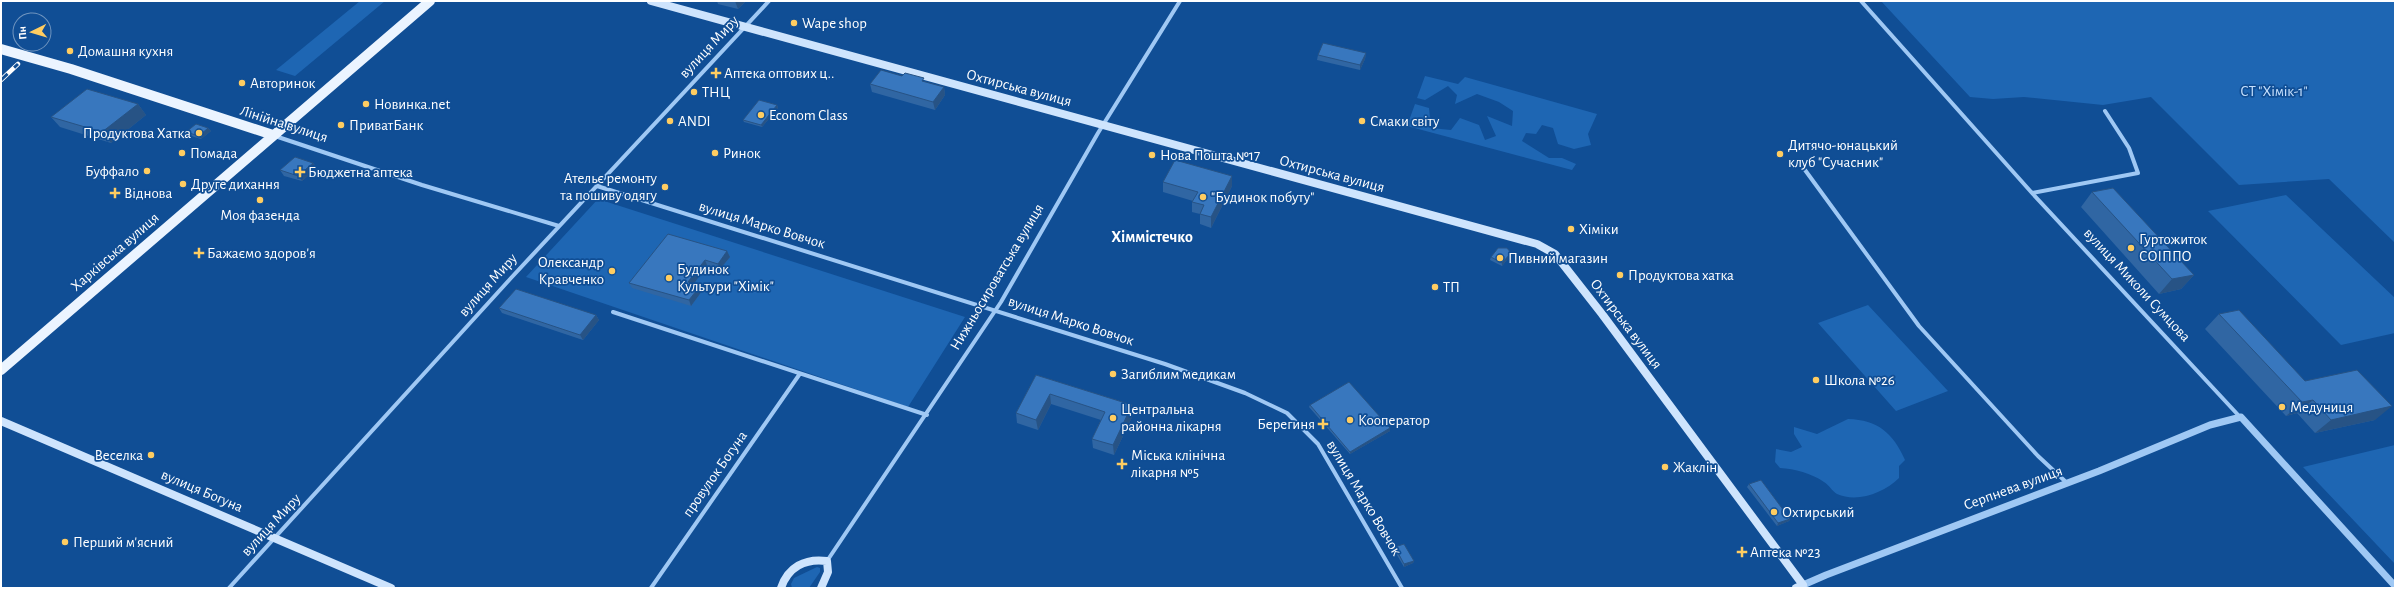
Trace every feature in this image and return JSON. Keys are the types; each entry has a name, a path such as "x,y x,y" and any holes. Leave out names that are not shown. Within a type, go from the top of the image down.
{"main road":[{"name":"Харківська вулиця","path":"1,370 430,1"},
{"name":"Охтирська вулиця","path":"651,1 1537,244 1555,254 1652,381 1801,587"},
{"name":"Лінійна вулиця","path":"1,49 71,69 273,135"},
{"name":"вулиця Богуна","path":"1,421 391,588"},
{"path":"781,588 782,581 798,564 809,560 827,561"},
{"name":"Нижньосироватська вулиця","path":"821,588 828,572 827,561"}],"street":[{"name":"вулиця Миру","path":"229,588 559,226 769,1"},
{"name":"Нижньосироватська вулиця","path":"827,561 927,415 997,309 1103,126 1180,1"},
{"name":"вулиця Миколи Сумцова","path":"1862,1 2032,192 2241,417 2395,586"},
{"path":"2032,192 2138,173 2135,157 2124,137 2105,111"},
{"name":"Лінійна вулиця","path":"273,135 422,185 559,226"},
{"path":"1804,170 1919,326 2038,456 2067,484"},
{"name":"вулиця Марко Вовчок","path":"597,186 997,309 1165,364 1245,393 1287,414 1318,444 1402,588"},
{"path":"613,312 799,375 927,415"},
{"name":"провулок Богуна","path":"651,588 799,375"},
{"name":"Серпнева вулиця","path":"1801,587 1976,517 2067,484 2210,425 2241,417"}],"green space":[{"path":"360,1 385,1 295,76 276,70"},
{"name":"СТ \"Хімік-1\"","path":"1881,1 2395,1 2395,243 2329,179 2239,185 2151,97 2103,105 2024,97 1993,99 1970,97"},
{"path":"1425,76 1458,84 1465,77 1597,114 1588,134 1591,145 1574,149 1558,144 1553,128 1542,125 1536,134 1526,133 1522,141 1549,158 1562,158 1576,164 1572,170 1407,126 1415,104 1429,108 1431,128 1451,130 1460,118 1479,125 1485,140 1496,136 1487,116 1512,126 1513,111 1499,102 1477,94 1455,104 1457,95 1448,86 1425,100 1417,98"},
{"path":"2286,195 2395,298 2395,333 2341,345 2208,211"},
{"path":"598,199 965,317 908,407 526,277"},
{"path":"1868,305 1948,391 1896,411 1818,323"},
{"path":"1848,419 1859,420 1876,425 1890,435 1905,460 1899,466 1899,478 1886,488 1861,497 1845,497 1837,494 1826,483 1814,476 1797,470 1780,468 1775,462 1776,449 1791,452 1802,447 1794,434 1794,427 1817,434"},
{"path":"2395,445 2395,564 2303,467"},
{"path":"817,567 820,568 820,572 809,588 792,588 791,584 794,578"}],"building":[{"path":"1323,43 1366,53 1360,65 1318,55"},
{"path":"881,70 902,76 905,73 924,78 922,81 944,87 933,102 870,84"},
{"path":"87,89 138,104 102,132 51,117"},
{"name":"Econom Class","path":"759,100 777,105 761,125 743,120"},
{"path":"196,124 208,128 199,136 186,132"},
{"path":"295,157 313,163 298,176 280,170"},
{"name":"\"Будинок побуту\"","path":"1175,160 1232,176 1211,217 1200,214 1204,205 1192,202 1198,192 1163,182"},
{"path":"2113,188 2194,275 2172,279 2092,192"},
{"name":"Будинок Культури \"Хімік\"","path":"668,234 727,251 718,264 705,260 688,282 700,286 689,300 629,283"},
{"name":"Пивний магазин","path":"1498,248 1507,248 1511,253 1502,263 1491,257"},
{"path":"516,289 596,315 580,335 499,308"},
{"path":"2239,310 2305,381 2357,370 2392,406 2331,420 2313,400 2302,402 2219,314"},
{"path":"1036,375 1132,405 1113,445 1092,439 1105,412 1050,394 1036,420 1016,413"},
{"name":"Кооператор","path":"1349,382 1390,428 1350,452 1310,405"},
{"name":"Охтирський","path":"1761,480 1790,519 1778,523 1749,484"},
{"path":"1404,544 1414,561 1404,564 1395,547"}],"railway":[{"path":"1,80 18,64"}],"place":[{"name":"Wape shop","path":"794,23"},
{"name":"Домашня кухня","path":"70,51"},
{"name":"Аптека оптових ц..","path":"716,73"},
{"name":"Авторинок","path":"242,83"},
{"name":"ТНЦ","path":"694,92"},
{"name":"Новинка.net","path":"366,104"},
{"name":"Econom Class","path":"761,115"},
{"name":"ANDI","path":"670,121"},
{"name":"Смаки світу","path":"1362,121"},
{"name":"ПриватБанк","path":"341,125"},
{"name":"Продуктова Хатка","path":"199,133"},
{"name":"Помада","path":"182,153"},
{"name":"Ринок","path":"715,153"},
{"name":"Дитячо-юнацький клуб \"Сучасник\"","path":"1780,154"},
{"name":"Нова Пошта №17","path":"1152,155"},
{"name":"Буффало","path":"147,171"},
{"name":"Бюджетна аптека","path":"300,172"},
{"name":"Друге дихання","path":"183,184"},
{"name":"Ательє ремонту та пошиву одягу","path":"665,187"},
{"name":"Віднова","path":"115,193"},
{"name":"\"Будинок побуту\"","path":"1203,197"},
{"name":"Моя фазенда","path":"260,200"},
{"name":"Хіміки","path":"1571,229"},
{"name":"Гуртожиток СОІППО","path":"2131,248"},
{"name":"Бажаємо здоров'я","path":"199,253"},
{"name":"Пивний магазин","path":"1500,258"},
{"name":"Олександр Кравченко","path":"612,271"},
{"name":"Продуктова хатка","path":"1620,275"},
{"name":"Будинок Культури \"Хімік\"","path":"669,278"},
{"name":"ТП","path":"1435,287"},
{"name":"Загиблим медикам","path":"1113,374"},
{"name":"Школа №26","path":"1816,380"},
{"name":"Медуниця","path":"2282,407"},
{"name":"Центральна районна лікарня","path":"1113,418"},
{"name":"Кооператор","path":"1350,420"},
{"name":"Берегиня","path":"1323,424"},
{"name":"Веселка","path":"151,455"},
{"name":"Міська клінічна лікарня №5","path":"1122,464"},
{"name":"Жаклін","path":"1665,467"},
{"name":"Охтирський","path":"1774,512"},
{"name":"Перший м'ясний","path":"65,542"},
{"name":"Аптека №23","path":"1742,552"}],"district":[{"name":"Хіммістечко","path":"1152,237"}]}
